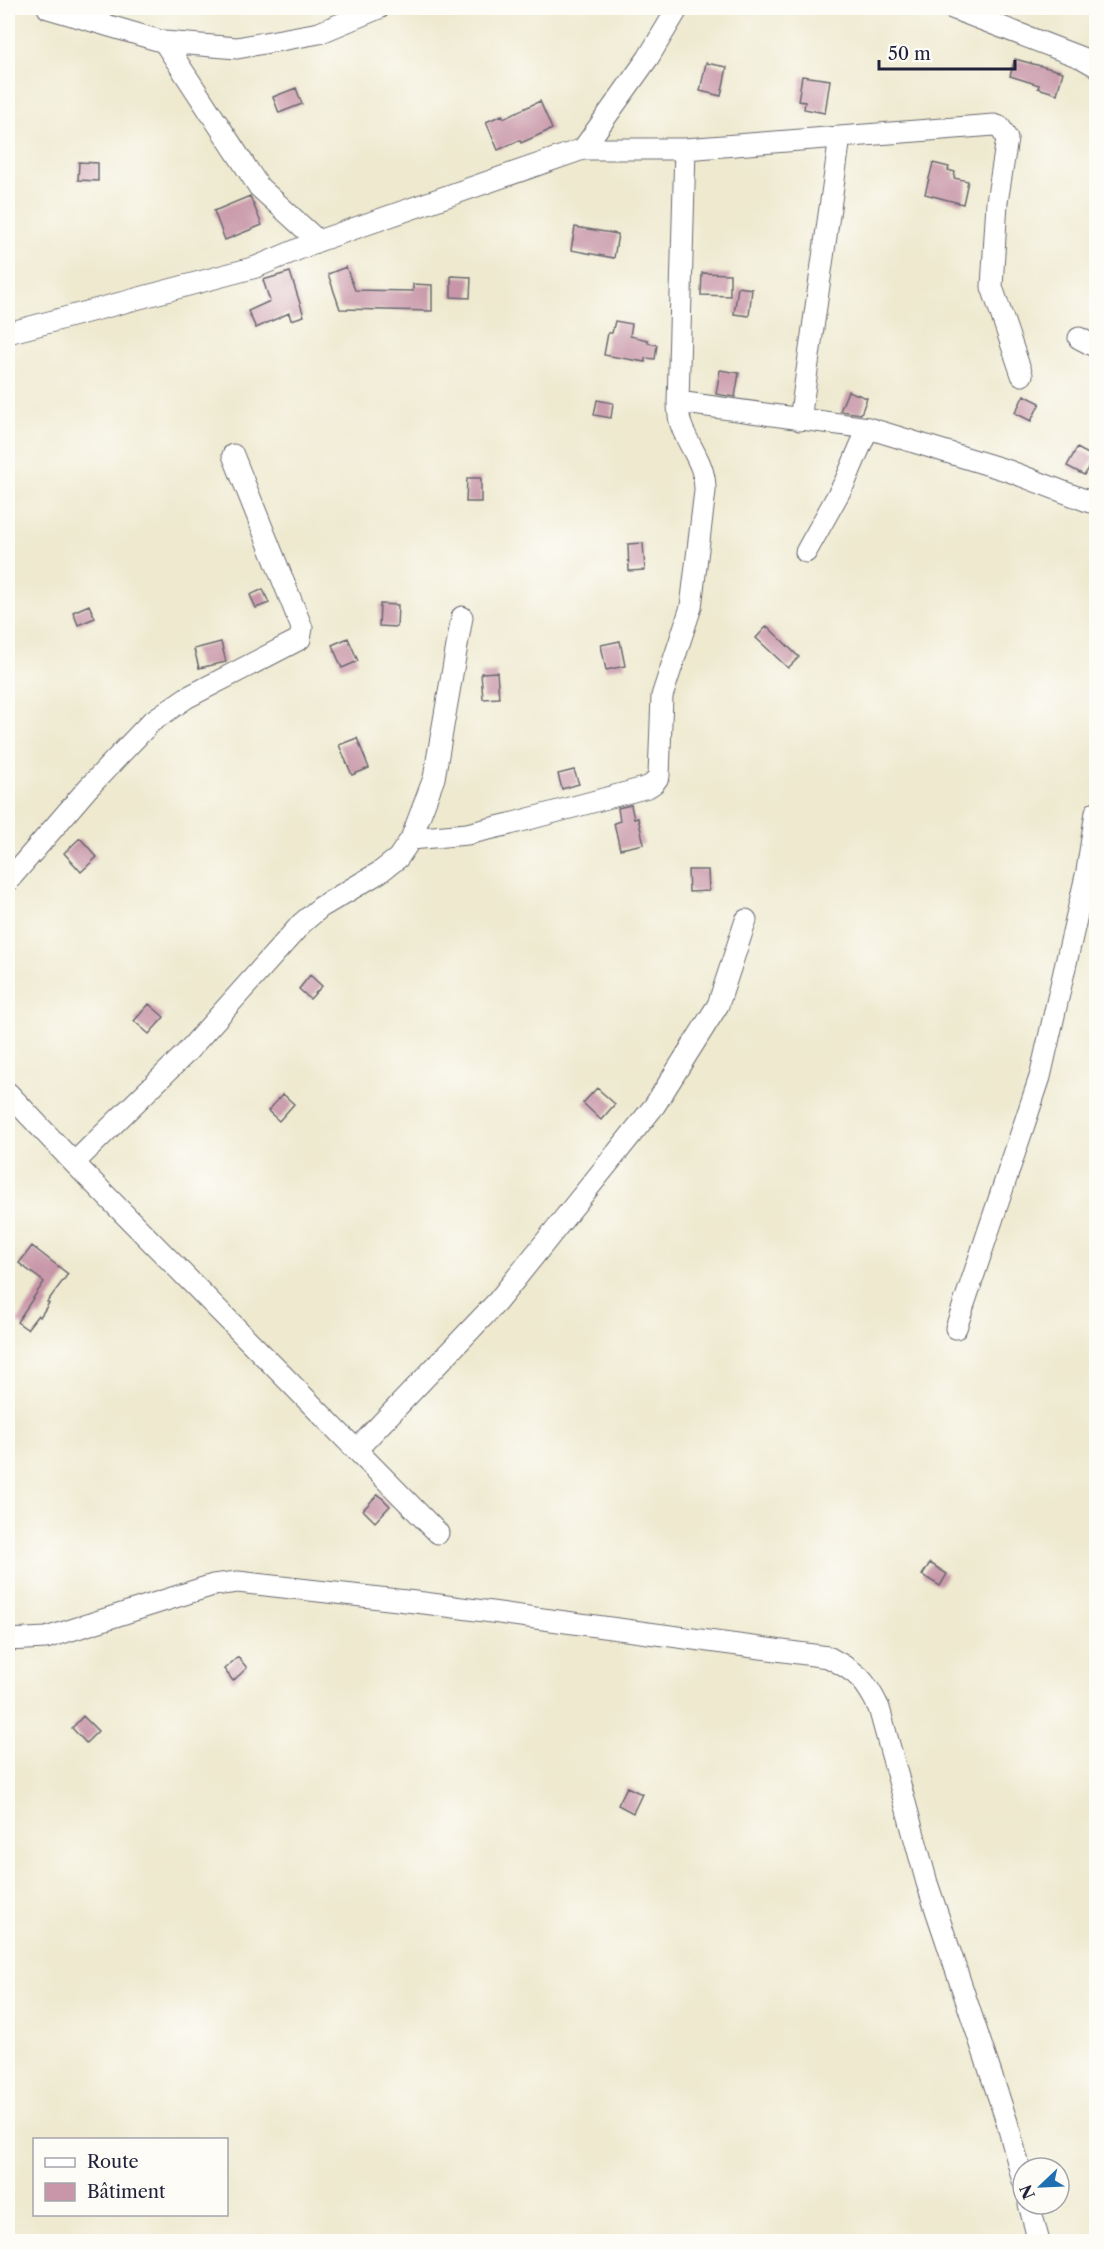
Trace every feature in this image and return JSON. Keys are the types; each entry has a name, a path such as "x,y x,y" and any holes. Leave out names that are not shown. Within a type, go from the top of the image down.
{"street":[{"path":"48,8 164,42 237,48 319,33 379,8"},
{"path":"583,149 648,58 678,8"},
{"path":"952,8 1082,58 1096,66"},
{"path":"164,42 259,187 318,241"},
{"path":"8,333 256,267 318,241 583,149 685,149 994,125 1000,127 1007,139 997,202 992,287 1022,375"},
{"path":"800,420 840,137"},
{"path":"411,839 466,834 510,824 648,787 659,776 662,696 691,607 706,479 701,464 682,429 678,402 685,149"},
{"path":"678,402 868,428 1009,471 1090,502 1096,502"},
{"path":"806,552 845,482 868,428"},
{"path":"8,881 88,788 151,722 186,698 300,639 302,628 233,455"},
{"path":"74,1163 186,1053 302,923 321,906 380,872 398,858 411,839 434,778 462,617"},
{"path":"956,1328 1040,1077 1087,871 1096,812"},
{"path":"357,1449 497,1302 656,1105 718,1005 746,920"},
{"path":"8,1093 438,1533"},
{"path":"8,1640 46,1638 213,1585 238,1582 424,1603 828,1657 850,1669 868,1685 879,1708 927,1883 1016,2156"},
{"path":"1032,2216 1039,2241"}],"building":[{"path":"1015,59 1063,72 1057,94 1038,88 1039,85 1010,76"},
{"path":"706,63 727,67 721,96 700,91"},
{"path":"802,76 830,80 825,113 804,109 805,102 798,101"},
{"path":"296,88 302,104 279,113 273,97"},
{"path":"540,101 552,129 521,143 520,140 498,150 486,122 502,115 504,118"},
{"path":"79,162 98,163 98,181 78,180"},
{"path":"933,163 949,167 948,170 955,172 954,178 968,181 963,204 925,194"},
{"path":"250,196 262,225 225,240 214,211"},
{"path":"575,227 618,234 614,258 571,250"},
{"path":"346,267 355,290 413,291 413,284 432,285 432,311 340,309 328,274"},
{"path":"290,272 304,316 291,320 289,313 256,328 248,311 270,301 263,280"},
{"path":"702,273 730,274 730,296 701,295"},
{"path":"451,276 471,277 470,298 451,297"},
{"path":"738,287 752,289 749,316 734,314"},
{"path":"615,321 632,324 630,336 648,340 648,343 657,345 655,359 645,358 645,362 604,355 608,333 612,333"},
{"path":"720,370 739,373 735,397 716,394"},
{"path":"848,391 867,398 861,414 840,411"},
{"path":"1024,395 1040,403 1031,421 1015,413"},
{"path":"597,400 613,403 611,418 594,415"},
{"path":"1077,448 1094,457 1084,475 1067,466"},
{"path":"467,478 481,478 481,502 466,502"},
{"path":"643,543 645,570 629,571 628,544"},
{"path":"263,589 269,603 256,608 250,595"},
{"path":"380,604 398,605 397,627 379,626"},
{"path":"89,605 95,618 78,625 73,612"},
{"path":"767,626 799,657 788,668 756,638"},
{"path":"348,638 358,661 342,668 332,645"},
{"path":"620,641 625,666 606,670 601,645"},
{"path":"221,642 226,662 199,668 194,649"},
{"path":"497,672 499,698 483,699 481,673"},
{"path":"357,738 369,768 352,775 339,745"},
{"path":"574,770 579,784 562,789 558,774"},
{"path":"631,805 634,819 638,818 644,844 620,849 614,823 620,821 618,808"},
{"path":"80,838 97,857 81,872 64,853"},
{"path":"688,870 708,870 709,891 689,892"},
{"path":"310,975 322,986 310,999 299,989"},
{"path":"149,1004 164,1017 149,1034 134,1021"},
{"path":"597,1088 615,1104 601,1120 583,1103"},
{"path":"283,1094 294,1104 279,1121 268,1111"},
{"path":"32,1246 68,1274 47,1302 49,1303 40,1317 38,1315 27,1329 17,1322 44,1282 19,1263"},
{"path":"378,1494 390,1506 375,1522 363,1510"},
{"path":"930,1563 947,1574 940,1586 922,1575"},
{"path":"238,1657 247,1668 233,1681 224,1669"},
{"path":"83,1716 98,1731 86,1743 72,1728"},
{"path":"627,1787 642,1794 633,1813 618,1805"}]}
